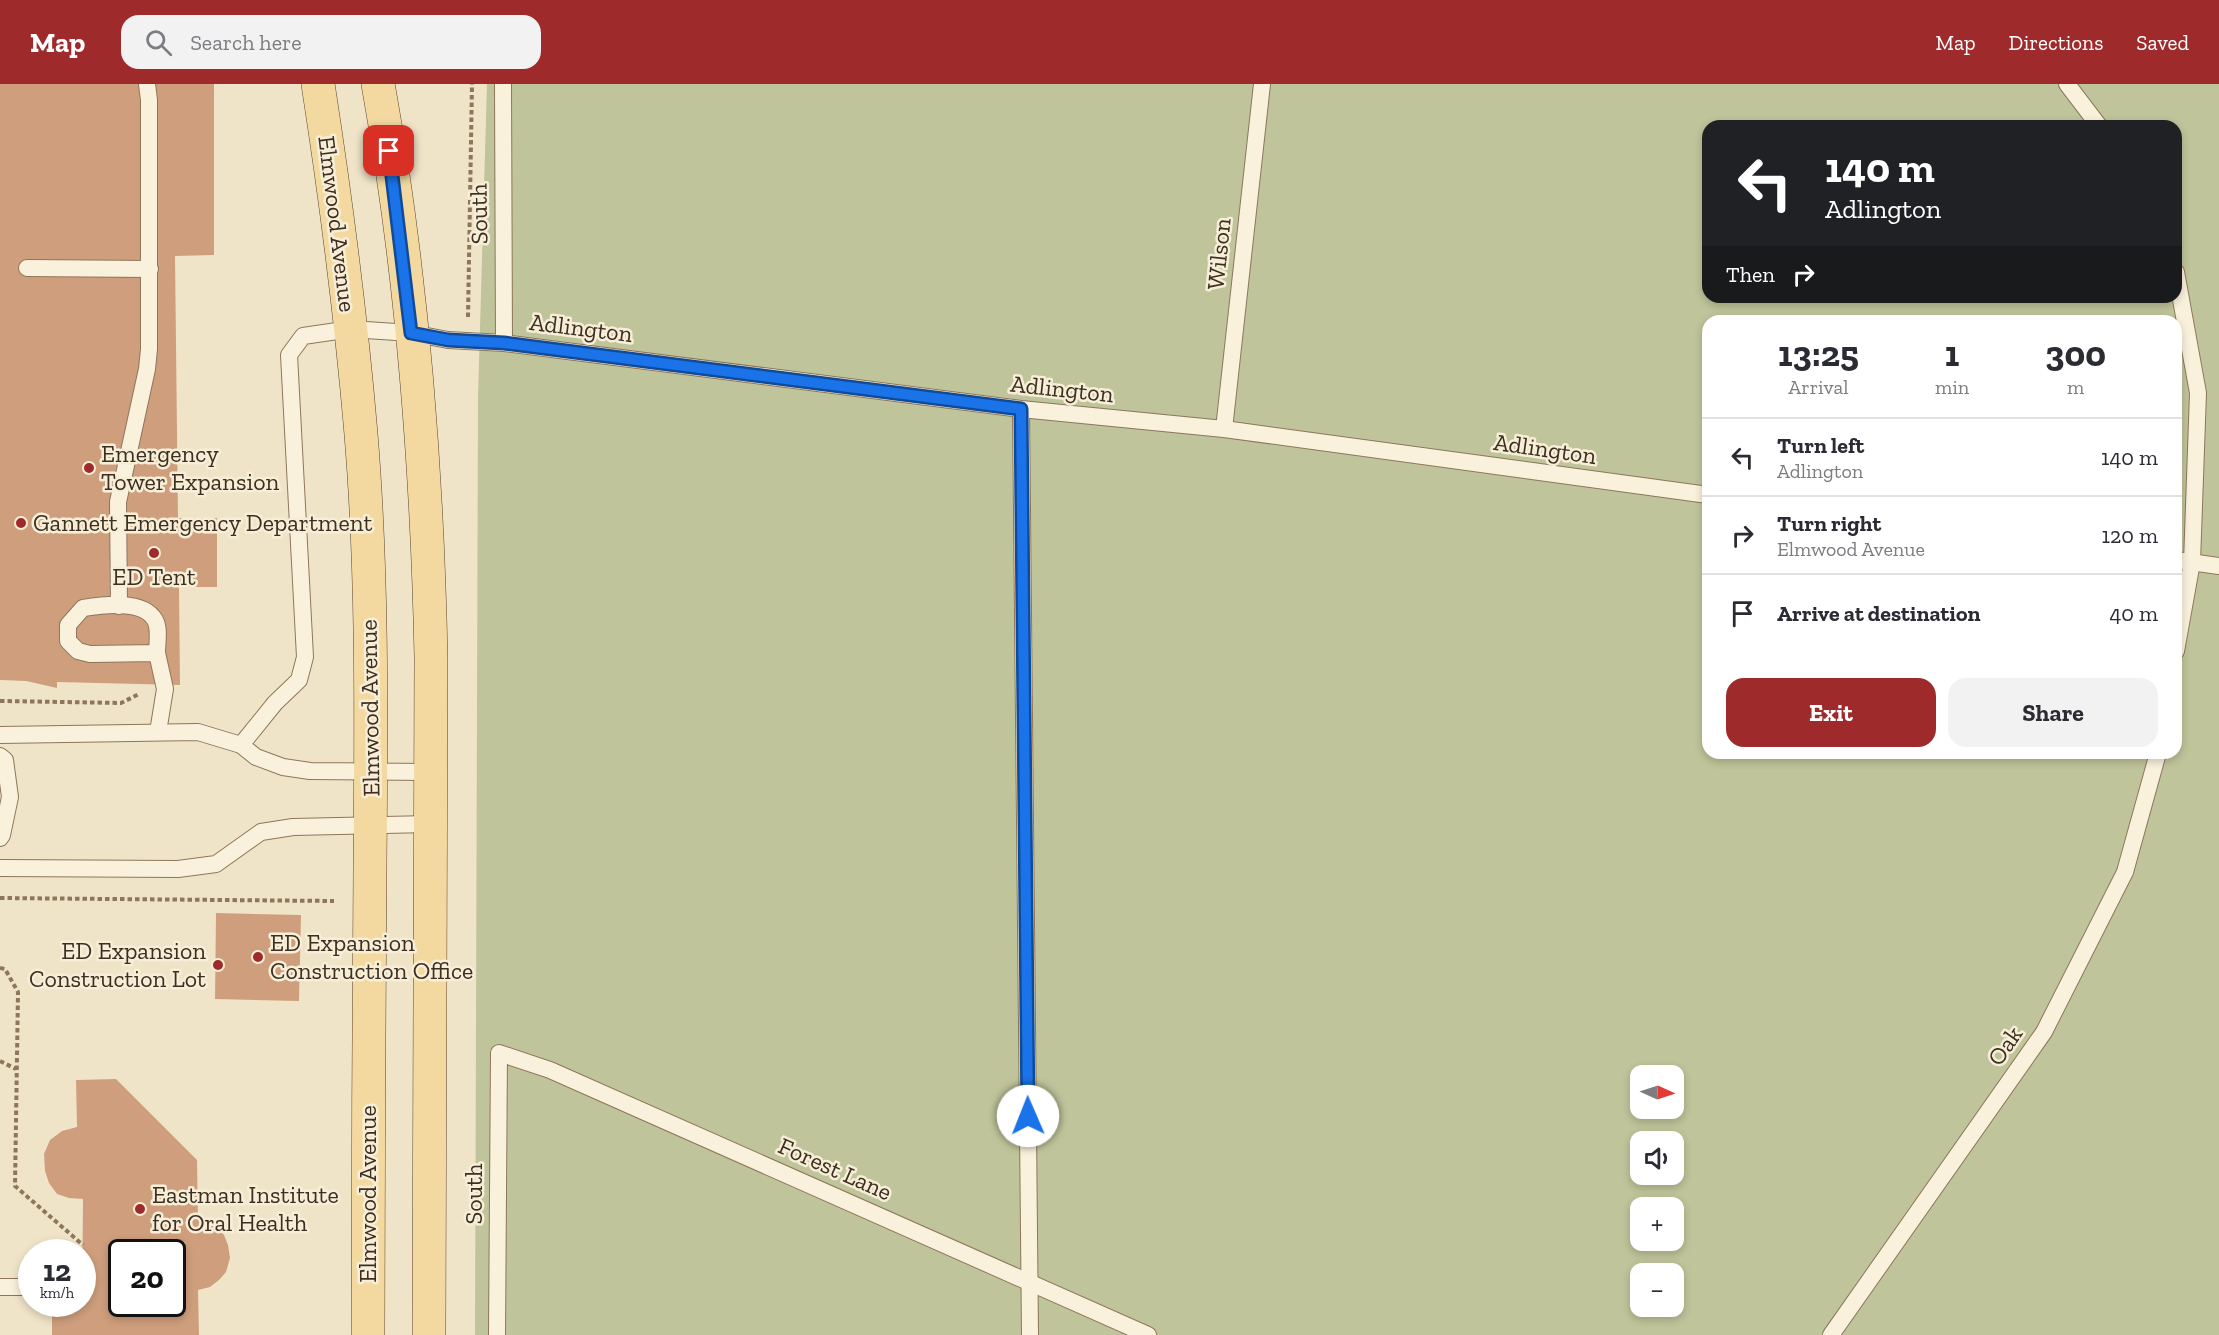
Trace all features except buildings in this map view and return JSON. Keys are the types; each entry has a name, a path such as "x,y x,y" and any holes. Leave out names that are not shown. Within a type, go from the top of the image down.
{"main road":[{"name":"Elmwood Avenue","path":"318,84 335,190 351,329 361,436 368,563 371,772 368,1335"},
{"path":"378,84 400,233 411,333 429,568 429,1335"}],"lane":[{"path":"119,606 118,502 147,369 149,339 147,84"},
{"name":"South","path":"503,84 504,343"},
{"name":"Wilson","path":"1224,429 1262,84"},
{"path":"2067,84 2094,120"},
{"path":"27,268 150,269"},
{"path":"2182,303 2198,393 2182,584"},
{"name":"Adlington","path":"241,745 275,704 299,680 305,657 288,355 303,336 351,329 411,333 448,340 504,343 1021,409 1224,429 1702,494"},
{"path":"1021,409 1030,1335"},
{"path":"2184,561 2219,566"},
{"path":"157,653 90,654 78,651 68,641 68,625 83,608 102,605 134,606 154,619 157,630 157,653 165,689 158,732"},
{"path":"0,735 198,732 241,745 256,757 283,767 310,771 430,772"},
{"path":"0,756 5,760 10,797 3,835 0,838"},
{"name":"Oak","path":"1831,1335 2044,1032 2125,872 2156,759"},
{"path":"0,868 178,869 216,864 261,831 293,827 430,824"},
{"name":"South","path":"497,1335 500,1053"},
{"name":"Forest Lane","path":"500,1053 550,1070 1148,1335"},
{"path":"0,1287 18,1287"}],"path":[{"path":"468,340 472,84"},
{"path":"0,700 121,703 136,694 142,695"},
{"path":"0,898 334,901"},
{"path":"0,968 5,969 18,992 15,1186 76,1239"},
{"path":"0,1061 16,1070"}],"green space":[{"path":"487,84 2219,84 2219,1335 475,1335 478,397"}],"place":[{"name":"Emergency Tower Expansion","path":"89,468"},
{"name":"Gannett Emergency Department","path":"21,523"},
{"name":"ED Tent","path":"154,553"},
{"name":"ED Expansion Construction Office","path":"258,957"},
{"name":"ED Expansion Construction Lot","path":"218,965"},
{"name":"Eastman Institute for Oral Health","path":"140,1209"}],"route":[{"path":"389,151 411,333 448,340 504,343 1021,409 1028,1116"}]}
